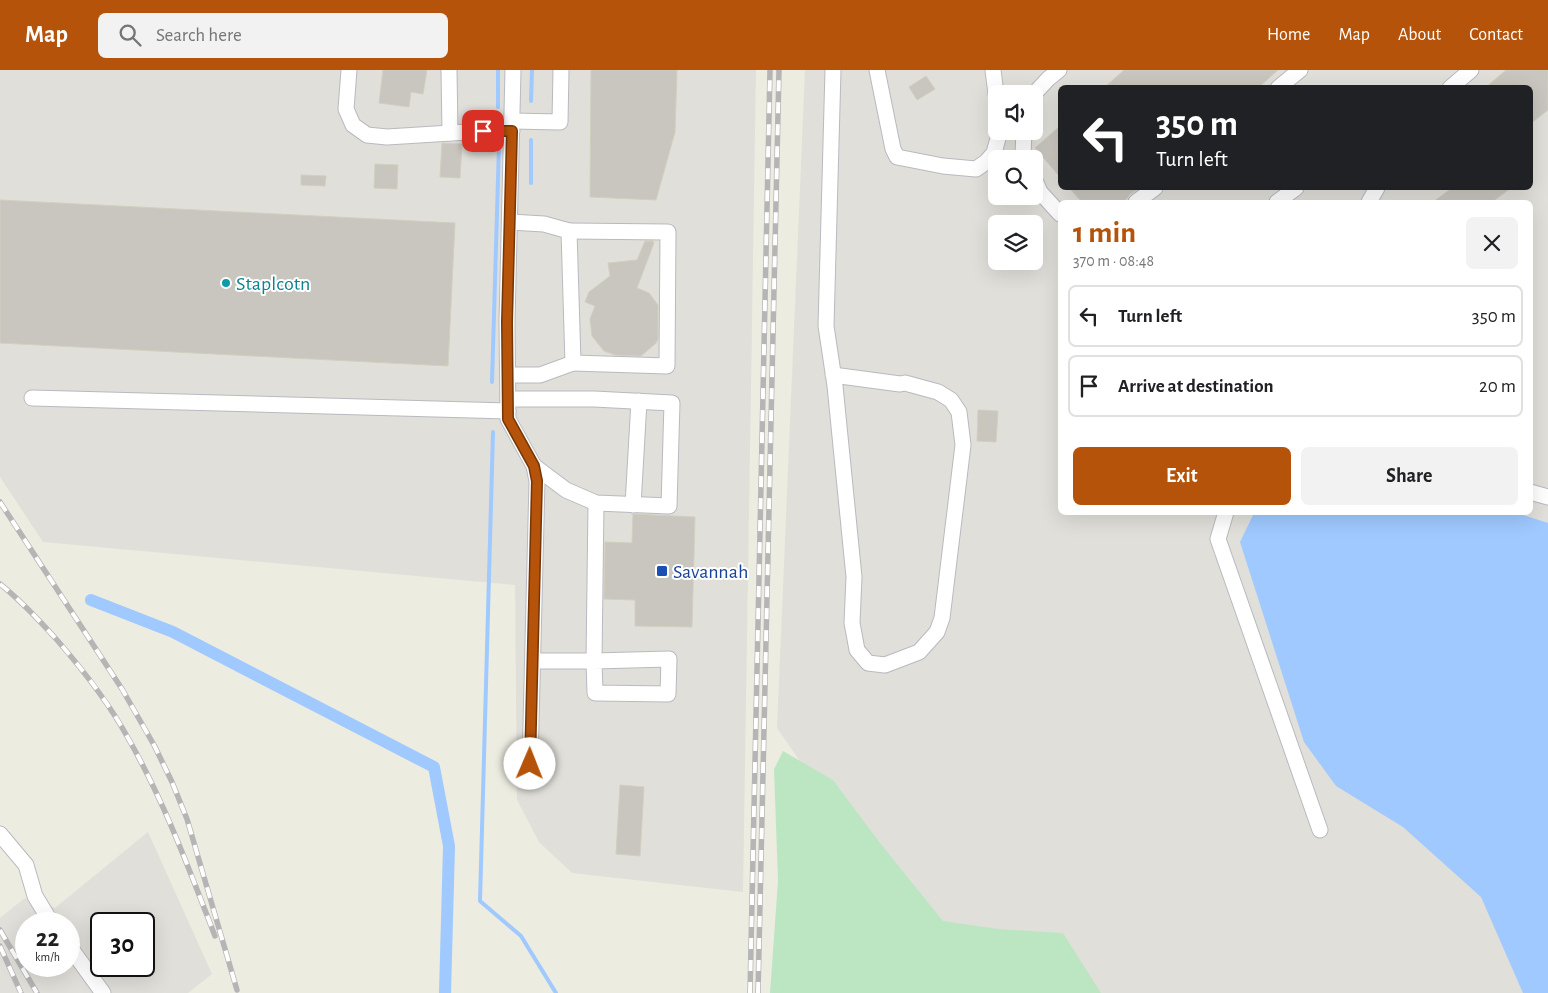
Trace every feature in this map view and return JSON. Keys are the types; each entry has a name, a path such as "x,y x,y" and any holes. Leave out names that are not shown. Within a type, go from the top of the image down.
{"street":[{"path":"349,70 346,109 353,125 367,135 387,137 483,131 512,126 560,122 561,70"},
{"path":"449,70 450,133"},
{"path":"513,70 508,419 534,466 537,481 530,764"},
{"path":"833,70 826,326 833,375 854,577 852,623 857,650 868,663 885,665 919,652 936,632 942,618 963,446 959,412 951,400 938,392 905,383 900,384 833,375"},
{"path":"877,70 893,149 897,157 943,166 976,169 994,153 998,140"},
{"path":"993,70 995,85"},
{"path":"1042,85 1059,70"},
{"path":"1282,85 1300,70"},
{"path":"1454,85 1471,70"},
{"path":"1139,200 1152,190"},
{"path":"1281,200 1293,190"},
{"path":"1043,195 1058,212"},
{"path":"508,375 540,375 573,363 666,366 668,232 569,231 544,224 510,222"},
{"path":"569,231 573,363"},
{"path":"32,398 508,405 594,399 672,403 669,506 596,503 566,490 534,466"},
{"path":"633,505 640,401"},
{"path":"1533,493 1548,497"},
{"path":"533,661 594,660 669,659 668,694 595,693 594,660 596,503"},
{"path":"1225,515 1218,539 1320,830"},
{"path":"0,834 26,865 35,896 45,912"},
{"path":"80,961 103,993"}],"shaded area":[{"path":"0,70 756,70 743,892 572,873 539,842 517,800 515,585 43,542 0,477"},
{"path":"805,70 1548,70 1548,993 1006,993 851,835 777,728"},
{"path":"148,832 212,974 188,993 0,993 0,918 25,898 55,908"}],"green space":[{"path":"783,751 833,780 880,843 943,921 998,929 1063,933 1101,993 770,993 778,881 774,769"}],"water":[{"path":"1253,515 1523,515 1548,523 1548,993 1523,993 1481,897 1403,827 1336,786 1304,742 1240,542"}],"building":[{"path":"383,70 427,70 423,94 411,92 409,107 379,103"},
{"path":"591,70 677,70 675,132 656,200 590,197"},
{"path":"1124,70 1278,70 1261,85 1107,85"},
{"path":"1506,70 1548,70 1548,110 1533,122 1533,85 1488,85"},
{"path":"926,76 935,89 917,100 909,87"},
{"path":"1058,128 1058,175 1043,157 1043,150 1037,150 1035,148"},
{"path":"442,143 462,144 460,178 440,177"},
{"path":"375,164 398,165 397,189 374,188"},
{"path":"301,175 326,176 325,186 301,185"},
{"path":"1071,190 1137,190 1126,200 1080,200"},
{"path":"1449,190 1508,190 1495,200 1436,200"},
{"name":"Staplcotn","path":"0,200 455,223 448,366 0,343"},
{"path":"645,241 653,241 654,243 637,288 649,293 658,305 658,339 641,356 615,355 604,351 592,336 590,319 595,306 585,302 589,292 610,276 608,263 637,260"},
{"path":"978,410 998,411 996,442 977,441"},
{"path":"633,514 695,517 692,627 635,626 635,600 604,599 605,542 632,543"},
{"path":"620,785 644,787 640,856 616,854"}],"waterway":[{"path":"498,70 498,107"},
{"path":"531,101 532,70"},
{"path":"531,140 531,183"},
{"path":"492,382 499,145"},
{"path":"493,432 480,901 521,936 556,993"},
{"path":"91,600 173,632 434,767 449,846 445,993"}],"railway":[{"path":"750,993 770,70"},
{"path":"758,993 779,70"},
{"path":"0,502 122,689 154,745 172,782 187,819 237,990"},
{"path":"0,584 30,611 57,640 95,687 121,725 153,786 186,861 215,936"},
{"path":"0,930 37,993"},
{"path":"0,946 21,993"}],"place":[{"name":"Staplcotn","path":"226,283"},
{"name":"Savannah","path":"662,571"}],"route":[{"path":"483,131 512,131 507,322 508,419 534,466 537,481 530,764"}]}
